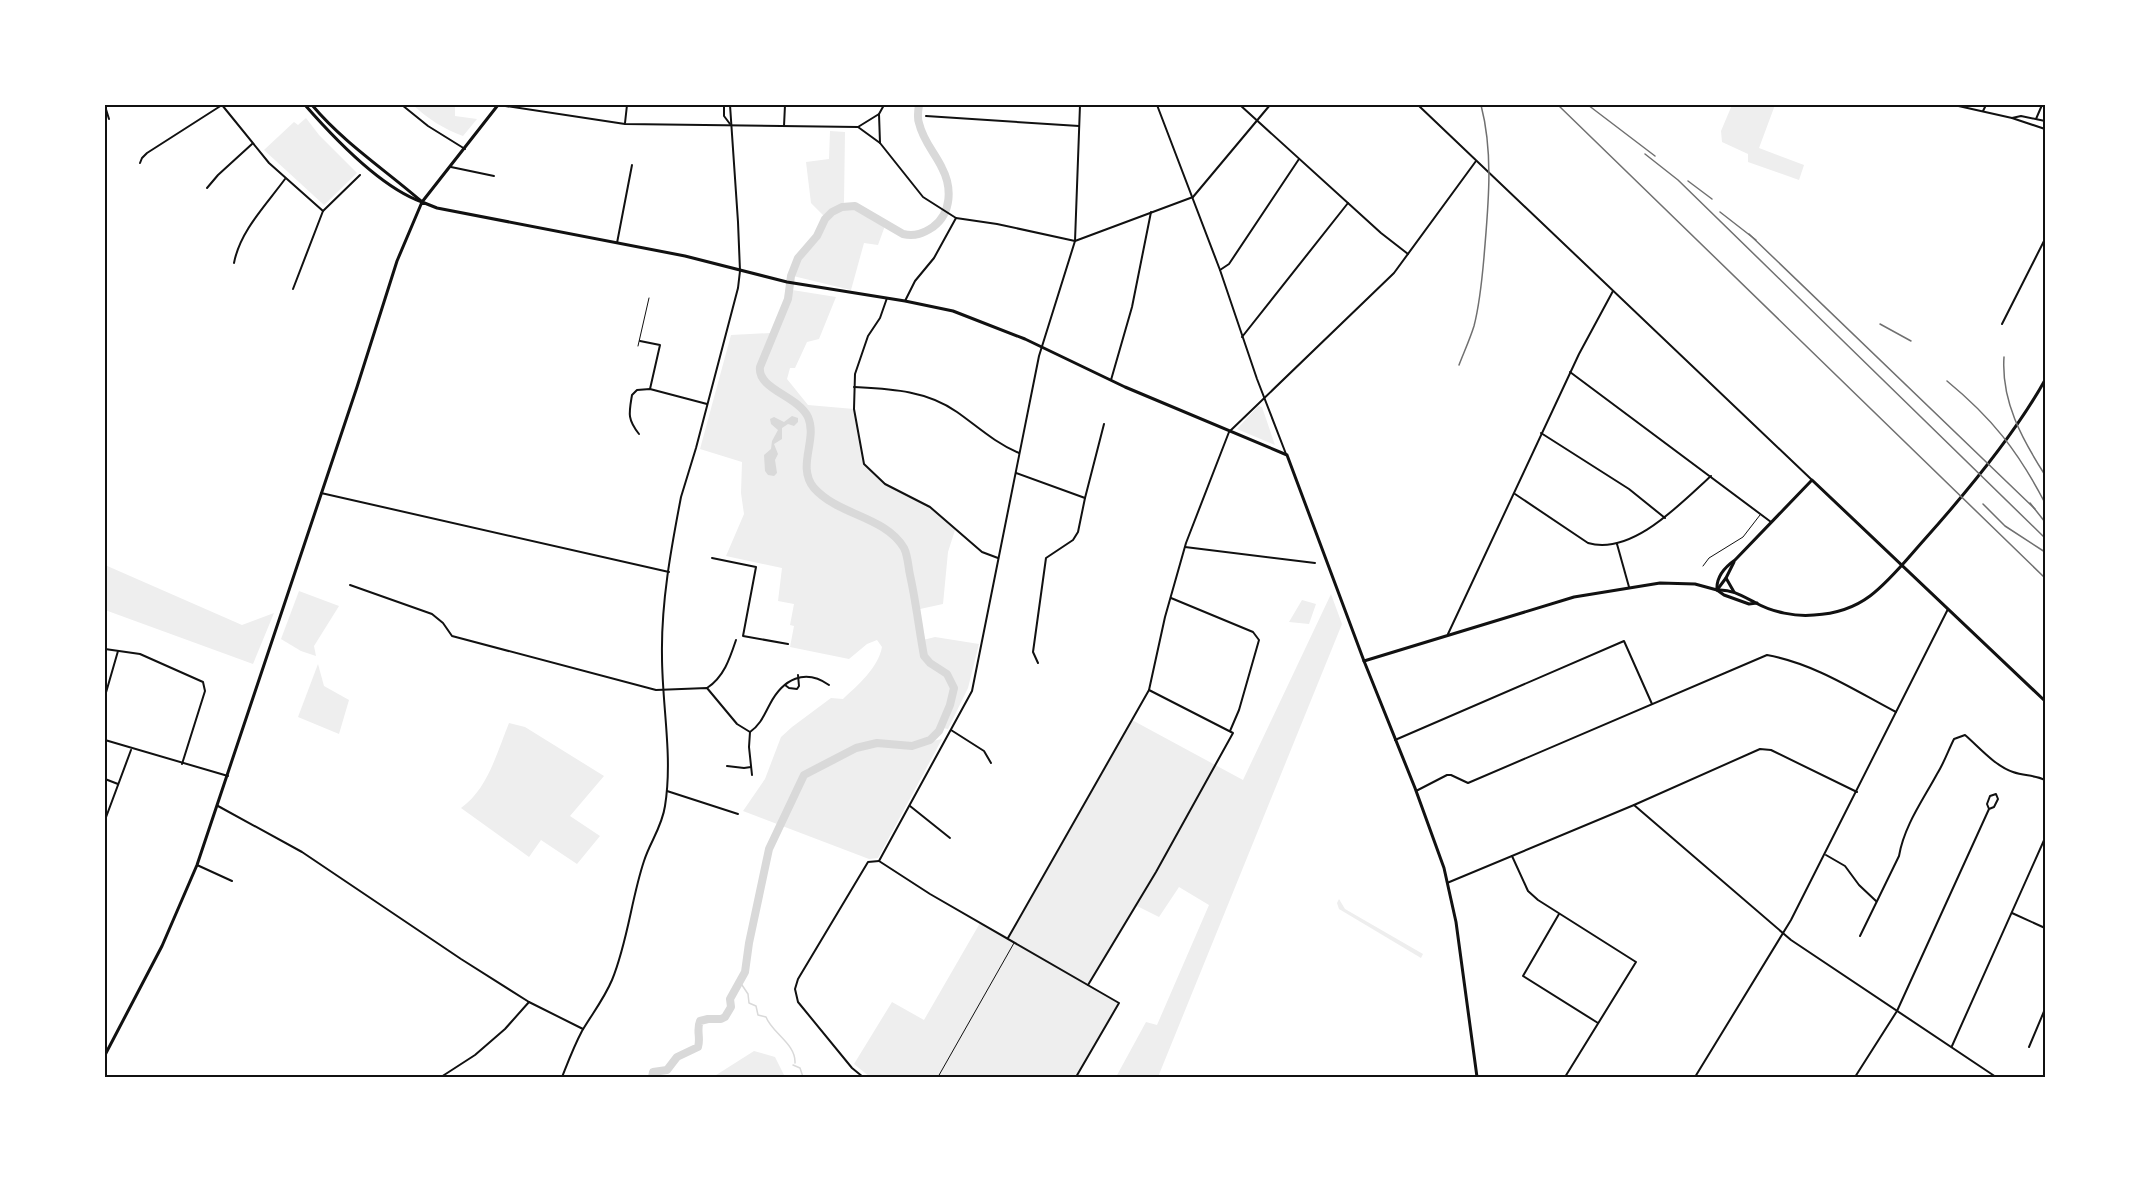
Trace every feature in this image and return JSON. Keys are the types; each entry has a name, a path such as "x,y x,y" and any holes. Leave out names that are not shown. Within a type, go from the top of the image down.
{"main road":[{"path":"305,105 334,137 363,163 409,197 437,208 685,256 797,284 953,311 1042,347 1111,380 1287,455 1444,868 1458,932 1477,1077"},
{"path":"312,105 361,155 422,202"},
{"path":"105,1055 162,946 197,865 397,261 422,202 498,105"},
{"path":"1364,661 1574,597 1678,582 1734,592 1756,603 1788,614 1811,616 1836,612 1860,603 1901,565 1971,484 2029,406 2045,380"},
{"path":"1717,590 1717,583 1728,565 1812,480 2045,701"},
{"path":"1717,590 1735,560"},
{"path":"1726,578 1734,592"},
{"path":"1717,590 1749,604 1756,603"}],"street":[{"path":"140,163 147,153 222,105 252,144 285,179 323,211"},
{"path":"402,105 430,128 465,149"},
{"path":"498,105 625,123 858,127 879,114 884,105"},
{"path":"625,123 627,105"},
{"path":"723,105 724,116 730,125"},
{"path":"562,1077 583,1029 605,996 615,972 627,933 644,860 662,821 667,791 667,740 662,624 669,572 681,497 732,314 740,271 736,169 730,125 730,105"},
{"path":"784,126 785,105"},
{"path":"879,861 972,691 1042,347 1075,241 1080,105"},
{"path":"1157,105 1287,455"},
{"path":"1240,105 1408,255"},
{"path":"858,127 880,142 923,197 942,211 956,218 997,224 1075,241 1193,197 1269,105"},
{"path":"1418,105 1812,480"},
{"path":"1954,105 2012,118 2045,129"},
{"path":"1983,111 1986,105"},
{"path":"2036,119 2042,105"},
{"path":"106,106 109,119"},
{"path":"879,114 880,142"},
{"path":"926,116 1079,126"},
{"path":"2012,118 2021,116 2045,121"},
{"path":"207,188 252,144"},
{"path":"1220,270 1229,264 1299,159"},
{"path":"1008,938 1149,690 1185,547 1229,432 1386,281 1408,255 1476,161"},
{"path":"617,243 632,165"},
{"path":"451,167 494,176"},
{"path":"293,289 323,211 360,175"},
{"path":"234,263 242,239 285,179"},
{"path":"1242,337 1348,203"},
{"path":"1111,380 1132,307 1151,212"},
{"path":"905,301 915,281 934,258 956,218"},
{"path":"2002,324 2045,238"},
{"path":"1447,635 1570,372 1613,291"},
{"path":"887,298 880,318 868,336 855,374 854,409 864,464 885,484 930,507 976,548 998,558"},
{"path":"640,341 660,345 650,388"},
{"path":"1570,372 1771,522"},
{"path":"854,387 893,388 919,394 955,410 1003,446 1019,453"},
{"path":"639,434 630,423 632,395 637,390 650,388 707,404"},
{"path":"1038,663 1033,652 1046,558 1073,540 1078,532 1104,424"},
{"path":"1541,433 1629,489 1665,518"},
{"path":"1016,473 1085,498"},
{"path":"1514,494 1588,543 1617,544 1665,518 1711,476"},
{"path":"321,493 669,572"},
{"path":"1617,544 1629,588"},
{"path":"1185,547 1315,563"},
{"path":"712,558 756,567 743,636 788,644"},
{"path":"350,585 432,614 443,623 452,636 656,690 707,688 720,676 728,663 736,640"},
{"path":"1088,985 1156,872 1232,732 1259,640 1253,632 1171,598"},
{"path":"1695,1077 1783,934 1948,609"},
{"path":"1395,740 1624,641 1652,704"},
{"path":"105,649 140,654 203,681 205,691 182,764"},
{"path":"105,696 118,651"},
{"path":"1416,791 1451,775 1468,783 1767,656 1784,658 1832,676 1896,712"},
{"path":"785,685 797,689 798,676"},
{"path":"752,775 750,732 765,716 769,704 785,685 798,676 812,676 829,685"},
{"path":"707,688 737,724 750,732"},
{"path":"1149,690 1232,732"},
{"path":"951,730 984,751 991,763"},
{"path":"1860,936 1899,856 1901,844 1923,797 1937,775 1954,739 1965,735 2001,766 2013,772 2037,776 2045,780"},
{"path":"105,740 228,776"},
{"path":"105,820 131,749"},
{"path":"1447,883 1634,805 1760,749 1772,750 1857,792"},
{"path":"727,766 751,767"},
{"path":"105,779 118,784"},
{"path":"667,791 738,814"},
{"path":"1855,1077 1897,1011 1989,809 1994,807 1998,799 1996,794 1990,796 1987,804 1989,809"},
{"path":"218,805 302,852 461,960 529,1002 583,1029"},
{"path":"1634,805 1783,934 1996,1077"},
{"path":"910,806 950,838"},
{"path":"1952,1047 2045,838"},
{"path":"1825,855 1845,866 1859,885 1876,901"},
{"path":"1512,856 1528,891 1538,900 1636,962 1565,1077"},
{"path":"863,1077 852,1068 798,1002 795,989 798,979 868,862 879,861 930,894 1119,1003 1076,1077"},
{"path":"197,865 232,881"},
{"path":"2012,913 2045,928"},
{"path":"1559,914 1523,976 1598,1023"},
{"path":"441,1077 475,1055 505,1029 529,1002"},
{"path":"2029,1047 2045,1009"}],"lane":[{"path":"638,346 649,298"},
{"path":"1703,566 1709,558 1743,537 1762,514"},
{"path":"938,1077 1014,942"}],"shaded area":[{"path":"413,105 455,105 455,116 477,119 463,136 424,115"},
{"path":"1732,105 1775,105 1759,148 1804,165 1799,180 1748,162 1748,154 1722,142 1721,131"},
{"path":"306,118 319,135 357,173 324,205 264,150 294,122 298,125"},
{"path":"830,131 845,132 844,202 842,206 855,206 886,223 878,245 864,243 851,290 789,275 797,254 816,235 824,216 811,203 806,162 829,159"},
{"path":"786,289 836,297 819,339 807,342 795,368 790,368 787,379 808,405 854,409 864,464 885,484 930,507 955,530 948,552 943,604 920,609 923,640 935,637 979,644 968,688 948,729 943,728 933,741 942,739 878,858 869,859 743,811 765,779 781,737 831,698 843,699 872,669 882,647 877,640 867,644 849,659 790,647 794,626 790,625 794,604 778,601 782,568 726,556 744,514 741,493 742,462 700,449 731,335 771,333 783,304"},
{"path":"1258,406 1262,407 1275,445 1237,429"},
{"path":"792,416 798,418 798,422 794,426 788,424 782,428 782,439 774,444 778,454 775,460 777,473 774,476 768,475 765,471 764,455 771,449 772,441 778,430 771,424 770,419 774,417 784,422"},
{"path":"105,565 242,625 274,613 253,664 105,610"},
{"path":"299,591 339,606 314,646 316,656 301,651 281,639"},
{"path":"1331,594 1342,624 1158,1077 1116,1077 1146,1022 1157,1025 1209,905 1179,887 1159,917 1137,906 1089,985 1119,1003 1079,1073 1085,1077 870,1077 854,1064 892,1002 924,1020 980,923 1008,937 1132,720 1243,780"},
{"path":"1302,600 1316,604 1309,624 1289,622"},
{"path":"318,664 324,686 349,700 339,734 298,717"},
{"path":"509,723 525,727 604,776 570,816 600,836 577,864 541,840 529,857 461,808 478,791 485,780"},
{"path":"1339,899 1345,909 1423,954 1421,958 1339,909 1337,903"},
{"path":"754,1051 775,1057 785,1077 713,1077"}],"waterway":[{"path":"652,1077 653,1072 667,1070 677,1057 698,1047 700,1021 721,1019 731,1007 730,999 745,972 769,849 804,775 856,748 877,743 912,746 930,740 939,731 950,705 954,688 947,674 930,663 924,656 904,548 896,537 885,529 836,505 814,488 807,471 811,435 808,417 796,403 765,381 760,367 788,299 791,276 798,258 817,236 825,219 832,212 842,207 855,206 903,234 911,235 930,229 944,215 949,191 942,168 921,129 918,119 919,105"},
{"path":"740,982 748,994 749,1003 756,1006 758,1015 766,1017 788,1044 795,1063"},
{"path":"793,1065 800,1068 803,1077"}],"railway":[{"path":"1459,365 1476,317 1484,257 1489,162 1481,105"},
{"path":"1558,105 2045,578"},
{"path":"1588,105 1655,156"},
{"path":"1645,154 1678,180 2045,538"},
{"path":"1688,181 1712,199"},
{"path":"1720,212 1756,240"},
{"path":"1749,234 2035,509"},
{"path":"1880,324 1911,341"},
{"path":"2004,357 2006,389 2015,419 2028,448 2045,475"},
{"path":"1947,381 1978,408 2003,436 2025,467 2045,503"},
{"path":"2030,503 2045,522"},
{"path":"1983,504 2005,526 2045,552"}]}
